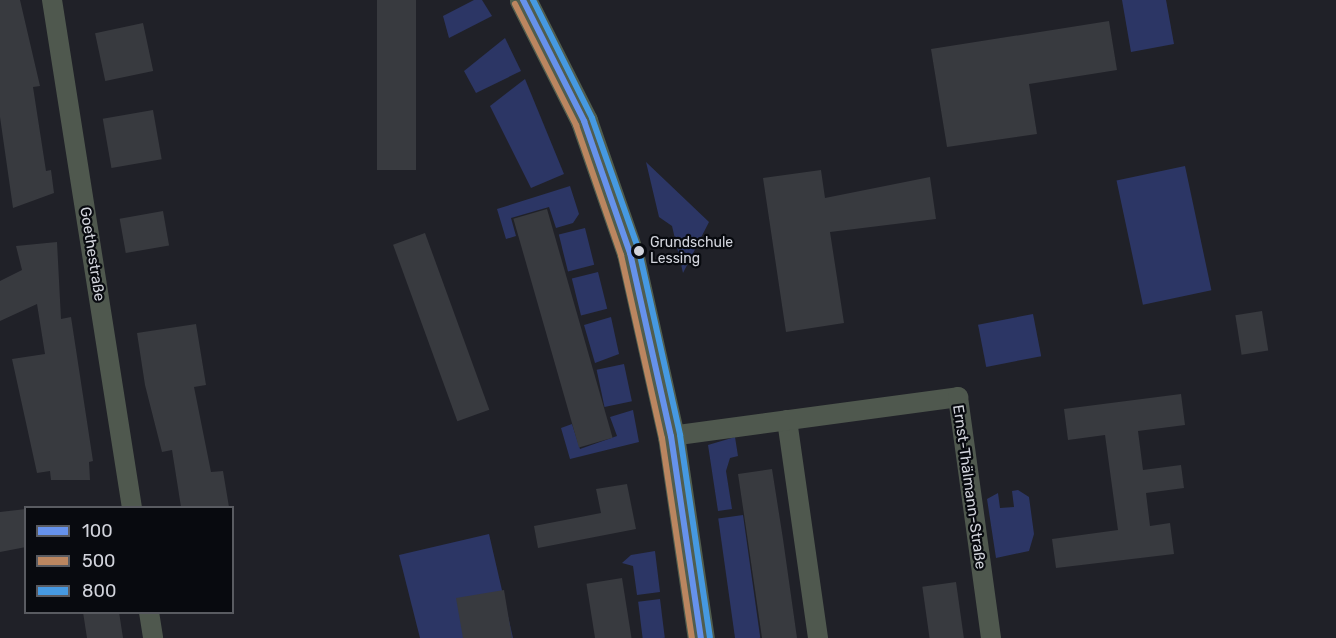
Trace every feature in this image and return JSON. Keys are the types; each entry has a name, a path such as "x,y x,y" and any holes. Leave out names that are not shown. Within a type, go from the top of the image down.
{"main road":[{"path":"523,0 562,74 608,183 646,319 671,436 701,638"}],"street":[{"name":"Goethestraße","path":"52,0 132,506"},
{"name":"Ernst-Thälmann-Straße","path":"671,436 958,397 991,638"},
{"path":"787,420 818,638"},
{"path":"149,614 153,638"}],"shaded area":[{"path":"474,0 482,0 492,16 449,38 443,16"},
{"path":"1122,0 1166,0 1174,44 1131,52"},
{"path":"505,38 521,71 476,93 464,71"},
{"path":"525,79 564,174 531,188 490,106"},
{"path":"646,162 709,222 683,273 672,226 659,217"},
{"path":"1185,166 1211,290 1143,305 1117,181"},
{"path":"570,186 579,214 573,223 556,228 549,207 511,218 516,236 506,239 497,209"},
{"path":"585,228 594,265 568,271 559,235"},
{"path":"598,272 607,309 581,315 572,279"},
{"path":"1033,314 1041,356 986,367 978,325"},
{"path":"611,317 619,354 595,363 584,325"},
{"path":"624,364 632,401 605,407 597,370"},
{"path":"633,410 639,442 570,459 561,428 572,424 580,449 617,436 610,417"},
{"path":"735,437 738,456 730,458 726,471 732,509 718,511 708,445"},
{"path":"1018,490 1029,497 1034,534 1029,551 996,558 987,499 998,493 1000,508 1014,507 1012,491"},
{"path":"743,515 760,638 735,638 718,518"},
{"path":"489,534 513,638 420,638 399,555"},
{"path":"655,551 660,592 637,595 633,566 622,563 631,555"},
{"path":"660,599 665,638 643,638 638,602"}],"building":[{"path":"0,0 20,0 40,86 33,87 46,171 51,170 54,193 13,208 0,117"},
{"path":"377,0 416,0 416,170 377,170"},
{"path":"1109,21 1117,70 1029,84 1037,134 947,147 931,49"},
{"path":"143,23 153,71 105,81 95,33"},
{"path":"153,110 162,159 111,168 103,119"},
{"path":"821,170 825,198 930,177 936,219 830,232 844,323 786,332 763,178"},
{"path":"547,209 613,438 579,447 513,219"},
{"path":"163,211 169,245 126,253 120,219"},
{"path":"425,233 489,410 457,421 393,245"},
{"path":"57,242 61,319 71,317 93,461 89,462 90,480 51,480 50,471 37,473 12,359 45,354 37,304 0,321 0,281 22,270 16,246"},
{"path":"1262,311 1268,351 1242,355 1235,315"},
{"path":"196,324 206,385 194,387 211,472 223,471 229,506 181,506 172,450 162,452 145,385 137,333"},
{"path":"1181,394 1185,425 1138,431 1143,470 1181,465 1184,488 1146,493 1150,526 1170,523 1174,554 1056,568 1052,539 1118,530 1105,435 1068,440 1064,409"},
{"path":"772,469 797,638 762,638 738,474"},
{"path":"627,484 636,529 538,548 534,526 601,513 596,489"},
{"path":"24,509 24,547 0,552 0,512"},
{"path":"622,578 632,638 595,638 586,584"},
{"path":"956,582 964,638 930,638 922,587"},
{"path":"504,590 512,638 463,638 456,598"},
{"path":"83,614 119,614 123,638 87,638"}],"transit line":[{"name":"100","path":"523,0 584,121 630,253 671,436 701,638"},
{"name":"800","path":"533,0 592,118 639,251 680,435 710,637"},
{"name":"500","path":"515,4 576,125 621,255 662,438 692,638"}],"place":[{"name":"Grundschule Lessing","path":"639,251"}]}
